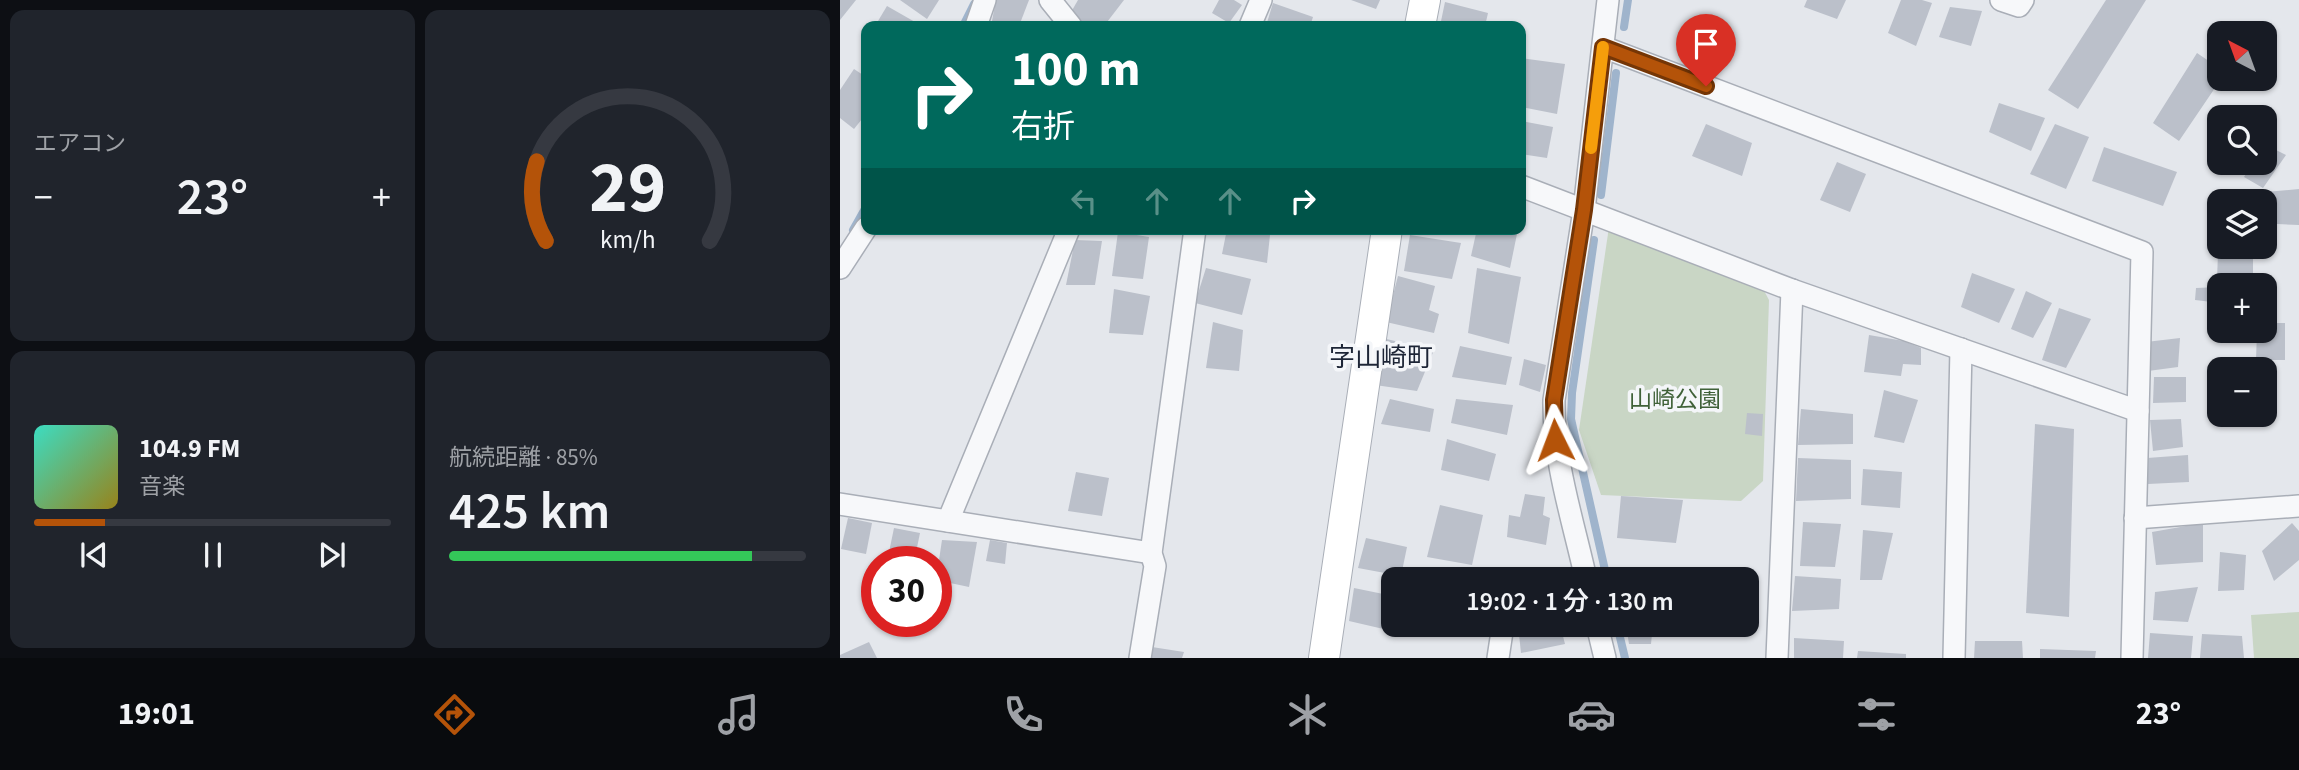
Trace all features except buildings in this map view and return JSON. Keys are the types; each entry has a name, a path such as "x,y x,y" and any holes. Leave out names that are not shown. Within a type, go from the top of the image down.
{"street":[{"path":"978,21 985,0"},
{"path":"1050,0 1067,21"},
{"path":"1252,21 1261,0"},
{"path":"1421,21 1425,0"},
{"path":"1584,567 1557,454 1553,425 1554,400 1584,210 1608,0"},
{"path":"2001,0 2019,6 2023,0"},
{"path":"1603,47 2143,252 2132,658"},
{"path":"1526,188 1792,290 2138,411"},
{"path":"840,268 861,235"},
{"path":"948,521 1067,235"},
{"path":"1140,658 1155,566 1151,553 1194,235"},
{"path":"1324,658 1386,235"},
{"path":"1777,658 1792,290"},
{"path":"1954,658 1961,349"},
{"path":"840,504 1151,553"},
{"path":"2135,518 2299,506"},
{"path":"1498,658 1501,637"},
{"path":"1600,637 1605,658"}],"green space":[{"name":"山崎公園","path":"1609,227 1762,287 1769,300 1763,481 1741,501 1601,495 1579,430"},
{"path":"2299,612 2299,658 2254,658 2251,615"}],"waterway":[{"path":"1624,27 1628,0"},
{"path":"966,21 974,4"},
{"path":"1601,195 1616,73"},
{"path":"853,230 861,216"},
{"path":"1594,240 1572,393 1571,419 1604,567"},
{"path":"1620,637 1625,658"}],"slow traffic":[{"path":"1591,148 1603,47"}],"district":[{"name":"字山崎町","path":"1381,357"}],"route":[{"path":"1555,440 1554,400 1584,210 1603,47 1706,86"}]}
